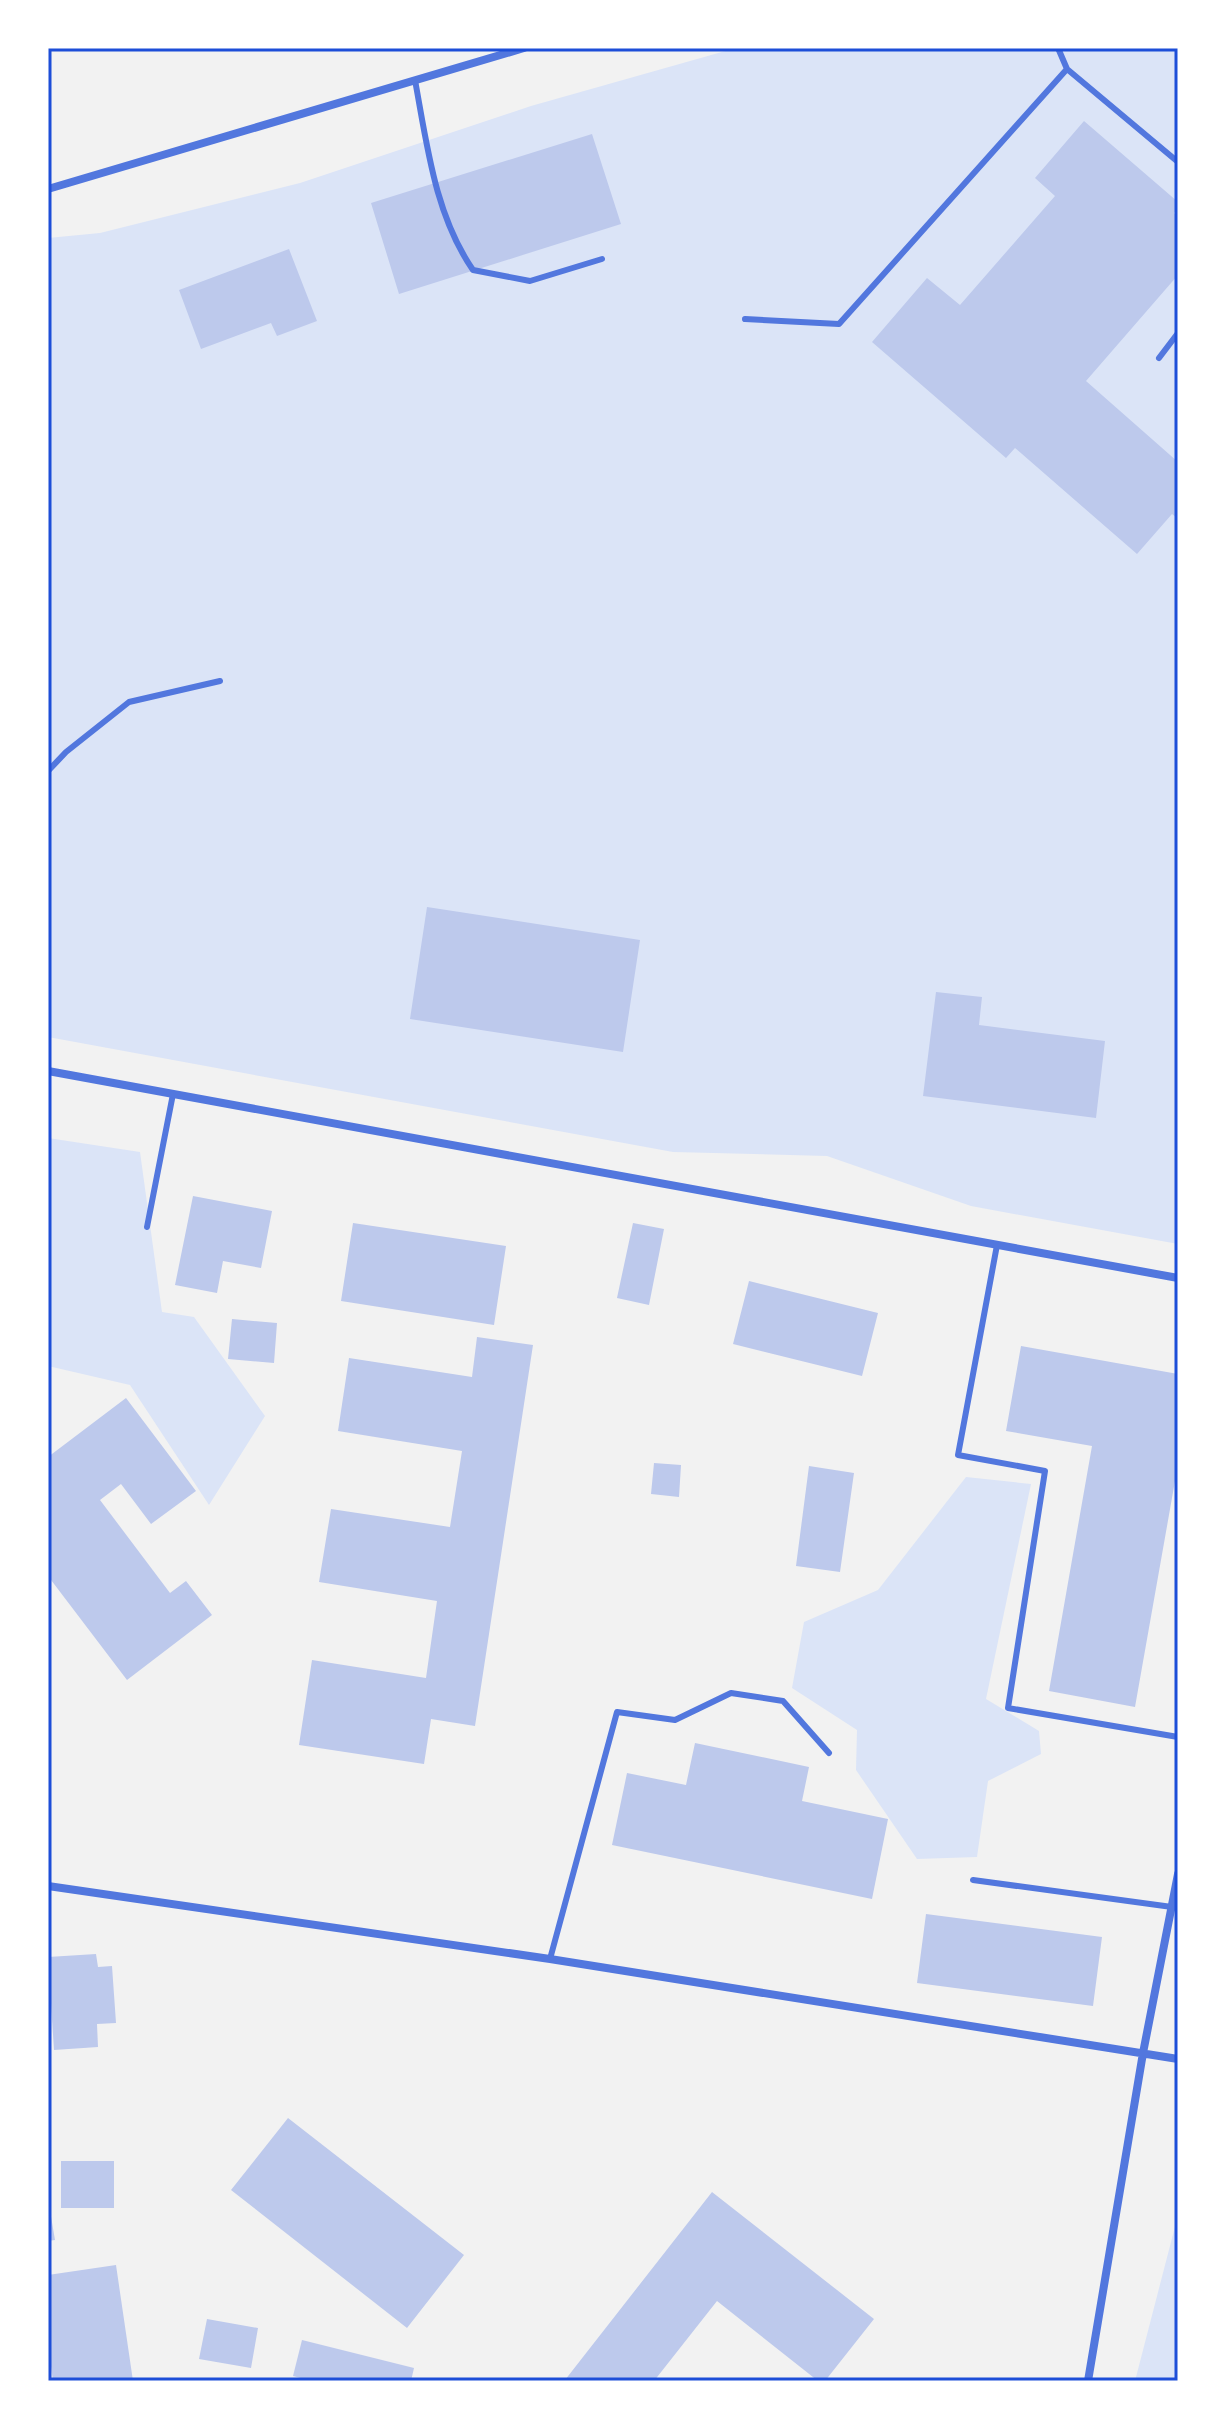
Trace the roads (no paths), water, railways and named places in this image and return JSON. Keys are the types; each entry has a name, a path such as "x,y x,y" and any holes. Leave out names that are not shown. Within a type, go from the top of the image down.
{"street":[{"path":"48,189 524,48"},
{"path":"48,1071 1178,1278"},
{"path":"1088,2381 1143,2053 1178,1874"},
{"path":"48,1886 550,1959 1178,2059"}],"lane":[{"path":"1058,48 1067,69 1178,162"},
{"path":"745,319 839,324 1067,69"},
{"path":"415,80 444,214 457,246 473,270 530,281 602,259"},
{"path":"1159,358 1178,333"},
{"path":"48,771 66,752 129,702 220,681"},
{"path":"147,1227 173,1094"},
{"path":"997,1245 958,1455 1045,1471 1008,1708 1178,1737"},
{"path":"550,1959 617,1712 675,1720 731,1693 783,1701 829,1753"},
{"path":"973,1880 1172,1907"}]}
